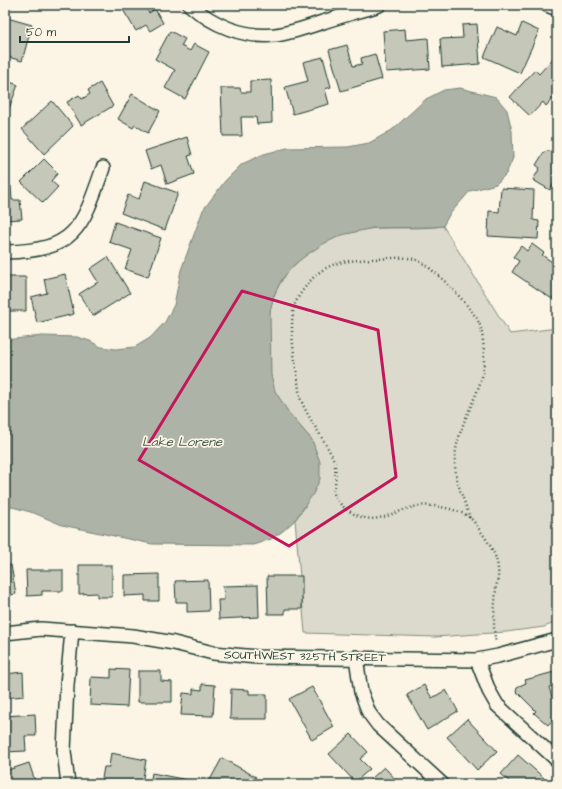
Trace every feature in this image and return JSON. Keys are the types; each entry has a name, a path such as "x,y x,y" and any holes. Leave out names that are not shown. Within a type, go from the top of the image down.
{"street":[{"path":"190,5 209,19 233,30 261,35 275,35 308,27 379,5"},
{"path":"547,5 557,9"},
{"path":"5,252 41,249 57,244 68,237 81,222 88,209 103,168"},
{"name":"SOUTHWEST 325TH STREET","path":"5,632 41,629 133,636 168,642 213,653 258,657 356,657 477,660 498,656 557,640"},
{"path":"68,784 64,751 67,685 72,631"},
{"path":"356,657 361,692 369,713 378,725 442,784"},
{"path":"477,660 489,691 497,705 557,760"}],"path":[{"path":"470,518 458,511 424,505 415,506 380,519 366,518 355,515 337,500 334,493 334,459 313,425 300,397 293,340 295,306 301,292 318,272 326,267 339,262 348,261 400,258 414,259 436,273 456,294 480,324 483,342 483,374 456,446 455,462 456,477 470,518 486,538 496,558 498,570 494,626 498,656"}],"highlighted area":[{"path":"242,291 378,330 396,477 289,546 139,460"}],"shaded area":[{"path":"443,226 510,334 557,328 557,622 544,627 506,632 435,637 305,633 295,520 305,507 312,440 287,411 275,392 271,381 269,324 273,298 286,274 295,264 317,247 329,240 353,231 366,229"}],"water":[{"name":"Lake Lorene","path":"460,88 496,97 507,110 512,131 513,158 506,174 496,184 470,191 449,215 443,226 373,228 342,235 323,244 295,264 282,279 274,295 270,312 271,375 275,391 289,413 312,440 320,462 320,479 313,494 295,520 283,531 271,539 253,545 152,544 62,525 34,513 5,505 5,340 42,336 77,337 90,341 101,347 116,349 135,347 150,338 165,322 174,305 181,270 203,210 225,181 242,164 264,154 287,148 348,147 369,143 392,130 426,99 444,90"}],"building":[{"path":"120,5 144,5 149,13 155,9 163,23 150,31 146,25 136,31"},
{"path":"7,18 32,25 22,61 5,56 5,26"},
{"path":"522,23 539,31 520,73 484,57 497,27 517,36"},
{"path":"477,24 480,64 442,67 440,39 463,38 462,25"},
{"path":"405,29 406,40 428,38 430,69 386,72 383,31"},
{"path":"170,31 185,39 181,46 190,51 194,44 209,52 185,99 165,88 175,70 155,59"},
{"path":"347,45 353,66 362,64 361,58 375,54 382,79 341,91 329,50"},
{"path":"557,54 557,86 554,90 557,94 546,106 543,102 530,116 510,97 535,70 539,74"},
{"path":"323,57 331,87 325,89 329,104 293,114 285,87 308,81 303,62"},
{"path":"5,80 18,85 8,111 5,110"},
{"path":"271,80 272,123 257,124 256,117 241,117 242,136 223,136 221,88 240,88 241,92 250,92 250,81"},
{"path":"100,83 113,106 81,125 67,102 79,95 82,99 90,94 88,90"},
{"path":"132,94 160,111 148,133 135,125 133,128 118,119"},
{"path":"52,101 73,126 44,154 22,129"},
{"path":"187,137 192,155 188,156 194,174 167,184 161,165 151,169 145,151"},
{"path":"557,149 557,178 550,190 533,180 540,168 536,165 544,152"},
{"path":"44,159 58,173 51,181 58,187 43,203 21,182"},
{"path":"145,181 178,193 165,230 121,213 128,195 139,199"},
{"path":"11,186 12,200 20,200 22,219 5,220 5,187"},
{"path":"501,188 534,190 533,220 539,221 538,239 488,236 489,211 499,212"},
{"path":"115,222 161,238 148,277 125,269 132,250 109,242"},
{"path":"532,244 544,253 542,255 555,264 557,260 557,292 552,299 512,272 519,261 513,257 521,246 527,251"},
{"path":"108,257 130,293 93,316 79,294 98,282 90,269"},
{"path":"65,274 74,314 37,323 31,297 47,293 44,279"},
{"path":"7,277 26,277 26,311 5,311 5,288 7,288"},
{"path":"11,565 16,594 5,596 5,566"},
{"path":"79,565 112,565 112,597 97,597 97,593 79,594"},
{"path":"26,570 63,570 63,591 42,591 42,595 27,596"},
{"path":"159,574 159,601 145,601 145,595 124,596 124,575"},
{"path":"267,576 302,576 302,609 285,609 285,614 268,614"},
{"path":"208,580 209,611 187,612 187,602 176,602 175,581"},
{"path":"258,585 259,617 219,619 218,600 224,600 223,586"},
{"path":"111,669 129,670 127,707 90,705 91,677 111,678"},
{"path":"138,671 161,671 161,681 172,682 172,702 138,702"},
{"path":"23,672 24,696 5,698 5,674"},
{"path":"554,672 557,685 549,687 552,697 557,697 557,715 548,725 534,713 536,711 516,691 517,687 526,683 525,680"},
{"path":"202,684 215,685 213,716 181,715 183,693 193,694 193,689 202,690"},
{"path":"424,685 432,698 446,690 458,711 427,730 407,695"},
{"path":"312,687 334,727 312,740 289,699"},
{"path":"231,689 249,690 249,694 267,694 267,719 230,719"},
{"path":"35,714 36,736 25,736 26,751 5,752 5,716"},
{"path":"467,719 497,751 477,770 447,737"},
{"path":"351,734 368,752 360,759 370,769 355,782 329,754"},
{"path":"111,753 146,760 142,784 119,781 119,784 101,784 104,767 109,767"},
{"path":"518,755 544,778 539,784 512,784 501,774"},
{"path":"222,758 256,777 252,784 219,784 210,780"},
{"path":"29,763 35,781 26,784 5,784 5,771"},
{"path":"384,767 400,784 373,784 370,780"},
{"path":"152,773 187,780 186,784 150,784"}]}
